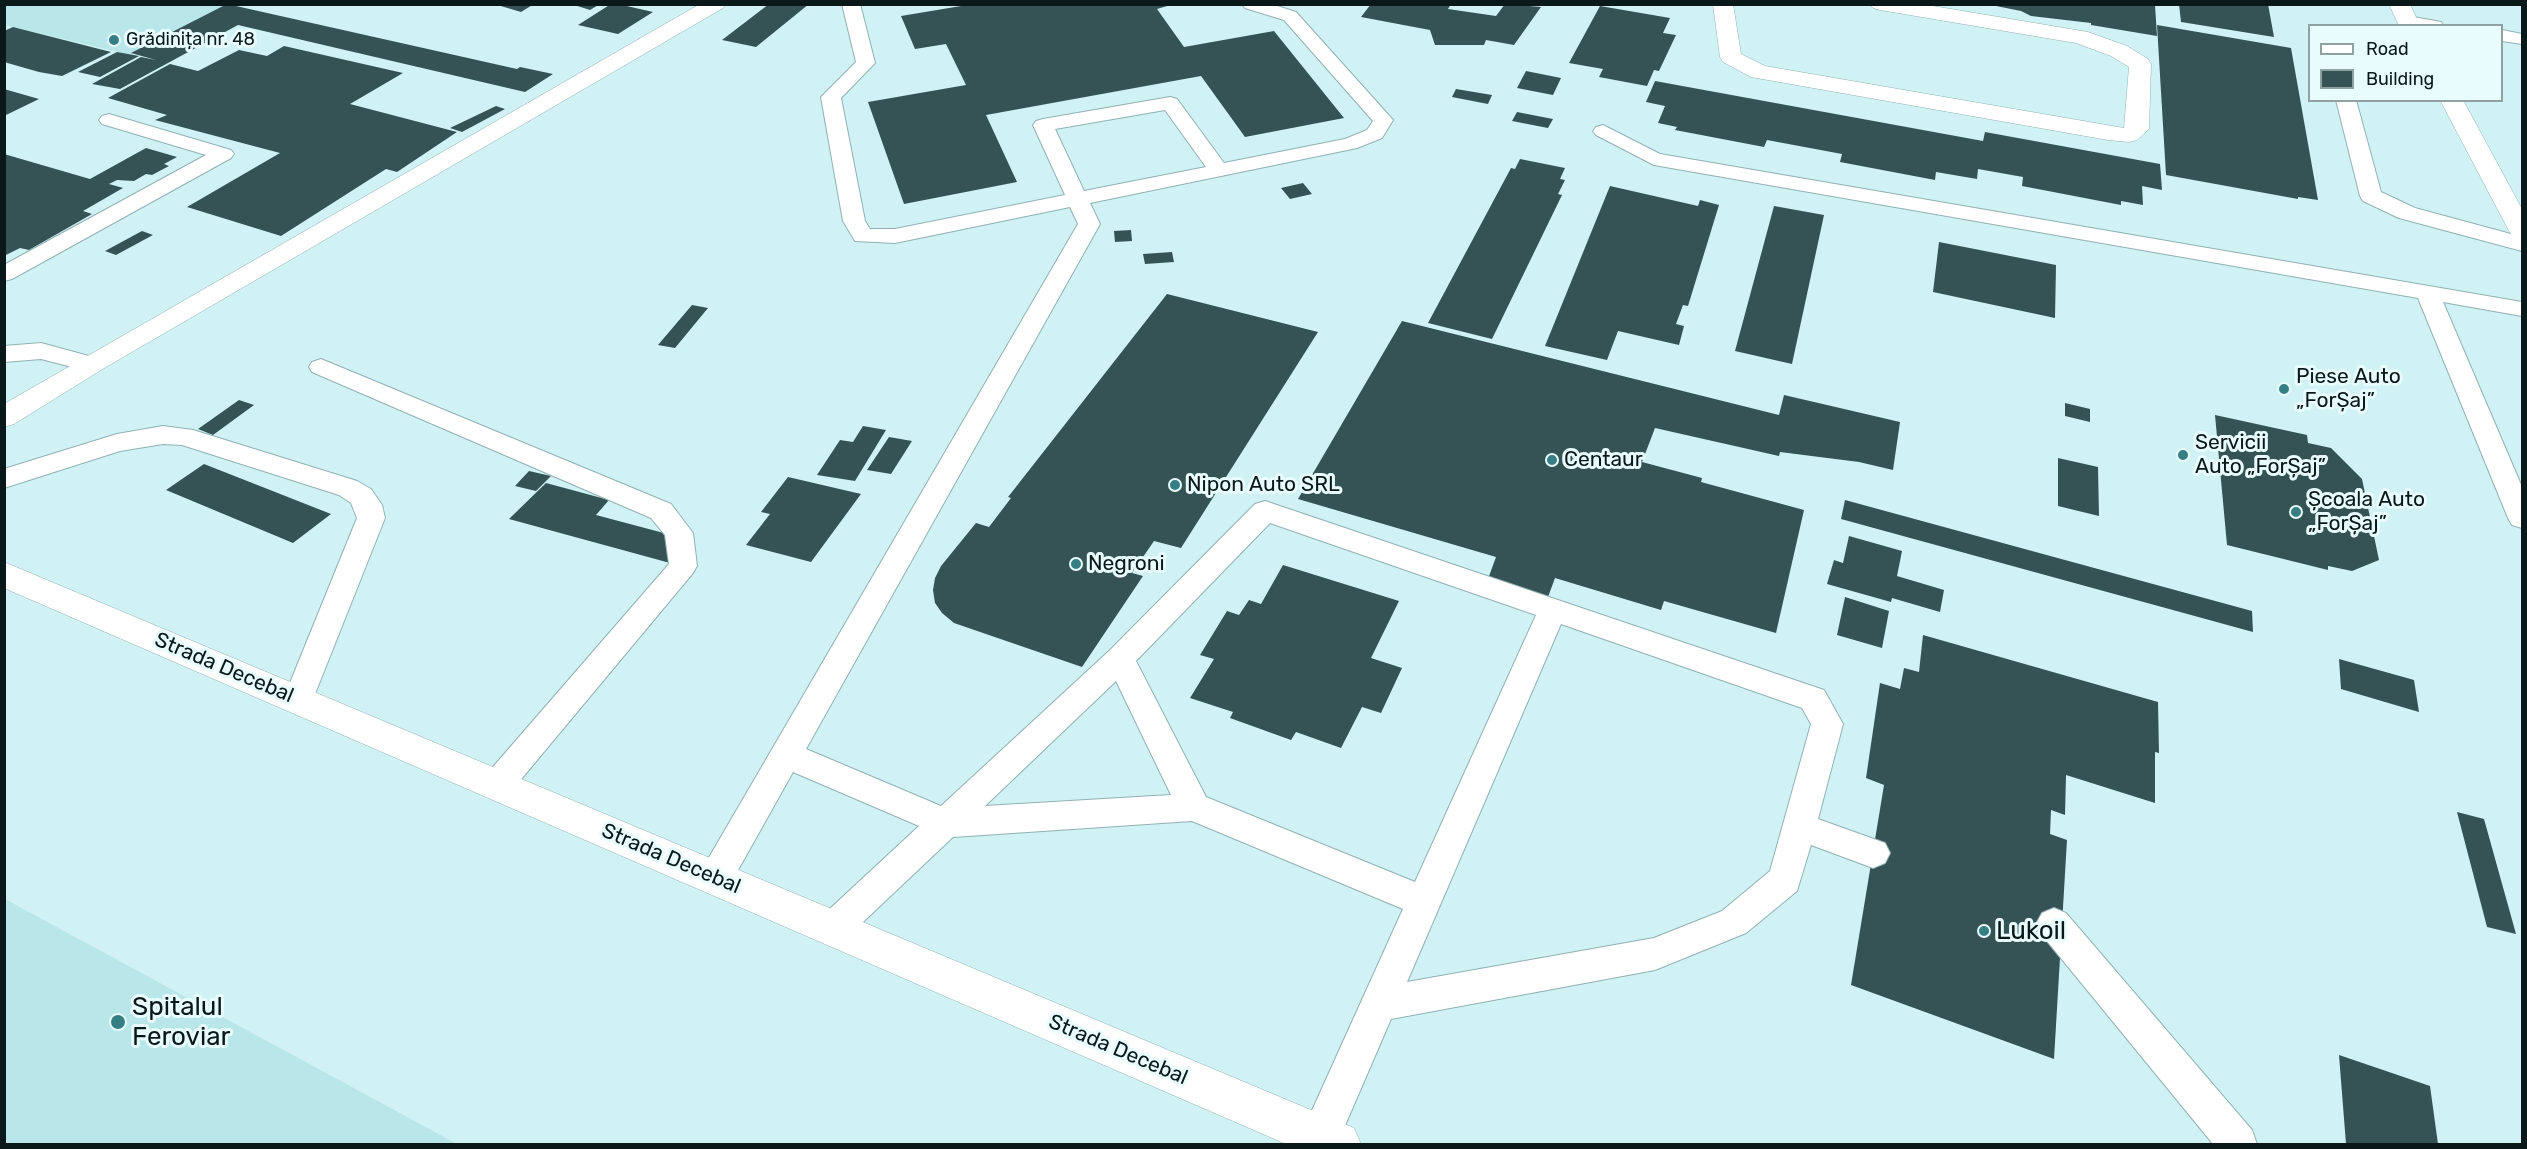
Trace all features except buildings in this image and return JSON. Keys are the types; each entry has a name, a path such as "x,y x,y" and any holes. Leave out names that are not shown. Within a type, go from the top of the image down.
{"street":[{"path":"4,417 91,364 716,4"},
{"path":"1723,4 1731,57 1759,72 2108,133 2129,135 2137,129 2140,64 2119,51 2080,37 1880,4"},
{"path":"2452,102 2523,231"},
{"name":"Strada Decebal","path":"4,574 1329,1141"}],"lane":[{"path":"851,4 866,63 831,97 854,221 863,236 895,236 1078,200 1350,144 1375,134 1383,120 1290,16 1251,4"},
{"path":"2406,17 2429,24"},
{"path":"2503,36 2523,39"},
{"path":"2347,102 2371,196 2407,213 2523,244"},
{"path":"716,878 1089,224 1043,124 1170,103 1219,171"},
{"path":"4,274 224,154 109,120"},
{"path":"1603,131 1654,159 2523,309"},
{"path":"2427,292 2523,518"},
{"path":"4,354 41,351 91,364"},
{"path":"321,368 661,511 679,533 683,566 497,785"},
{"path":"4,479 117,443 163,435 184,436 317,477 348,488 361,496 368,505 371,518 298,700"},
{"path":"833,928 1120,659 1265,511 1813,699 1827,724 1785,880 1734,922 1655,954 1379,1004"},
{"path":"1329,1141 1379,1004 1552,610"},
{"path":"1120,659 1194,807"},
{"path":"786,754 947,823 1194,807 1423,901"},
{"path":"1800,827 1873,853"},
{"path":"2054,924 2238,1144"}],"shaded area":[{"name":"Grădinița nr. 48","path":"5,5 228,5 131,55 5,25"},
{"name":"Spitalul Feroviar","path":"5,899 457,1144 5,1144"}],"place":[{"name":"Grădinița nr. 48","path":"114,40"},
{"name":"Piese Auto „ForȘaj”","path":"2284,389"},
{"name":"Servicii Auto „ForȘaj”","path":"2183,455"},
{"name":"Centaur","path":"1552,460"},
{"name":"Nipon Auto SRL","path":"1175,485"},
{"name":"Școala Auto „ForȘaj”","path":"2296,512"},
{"name":"Negroni","path":"1076,564"},
{"name":"Lukoil","path":"1984,931"},
{"name":"Spitalul Feroviar","path":"118,1022"}]}
